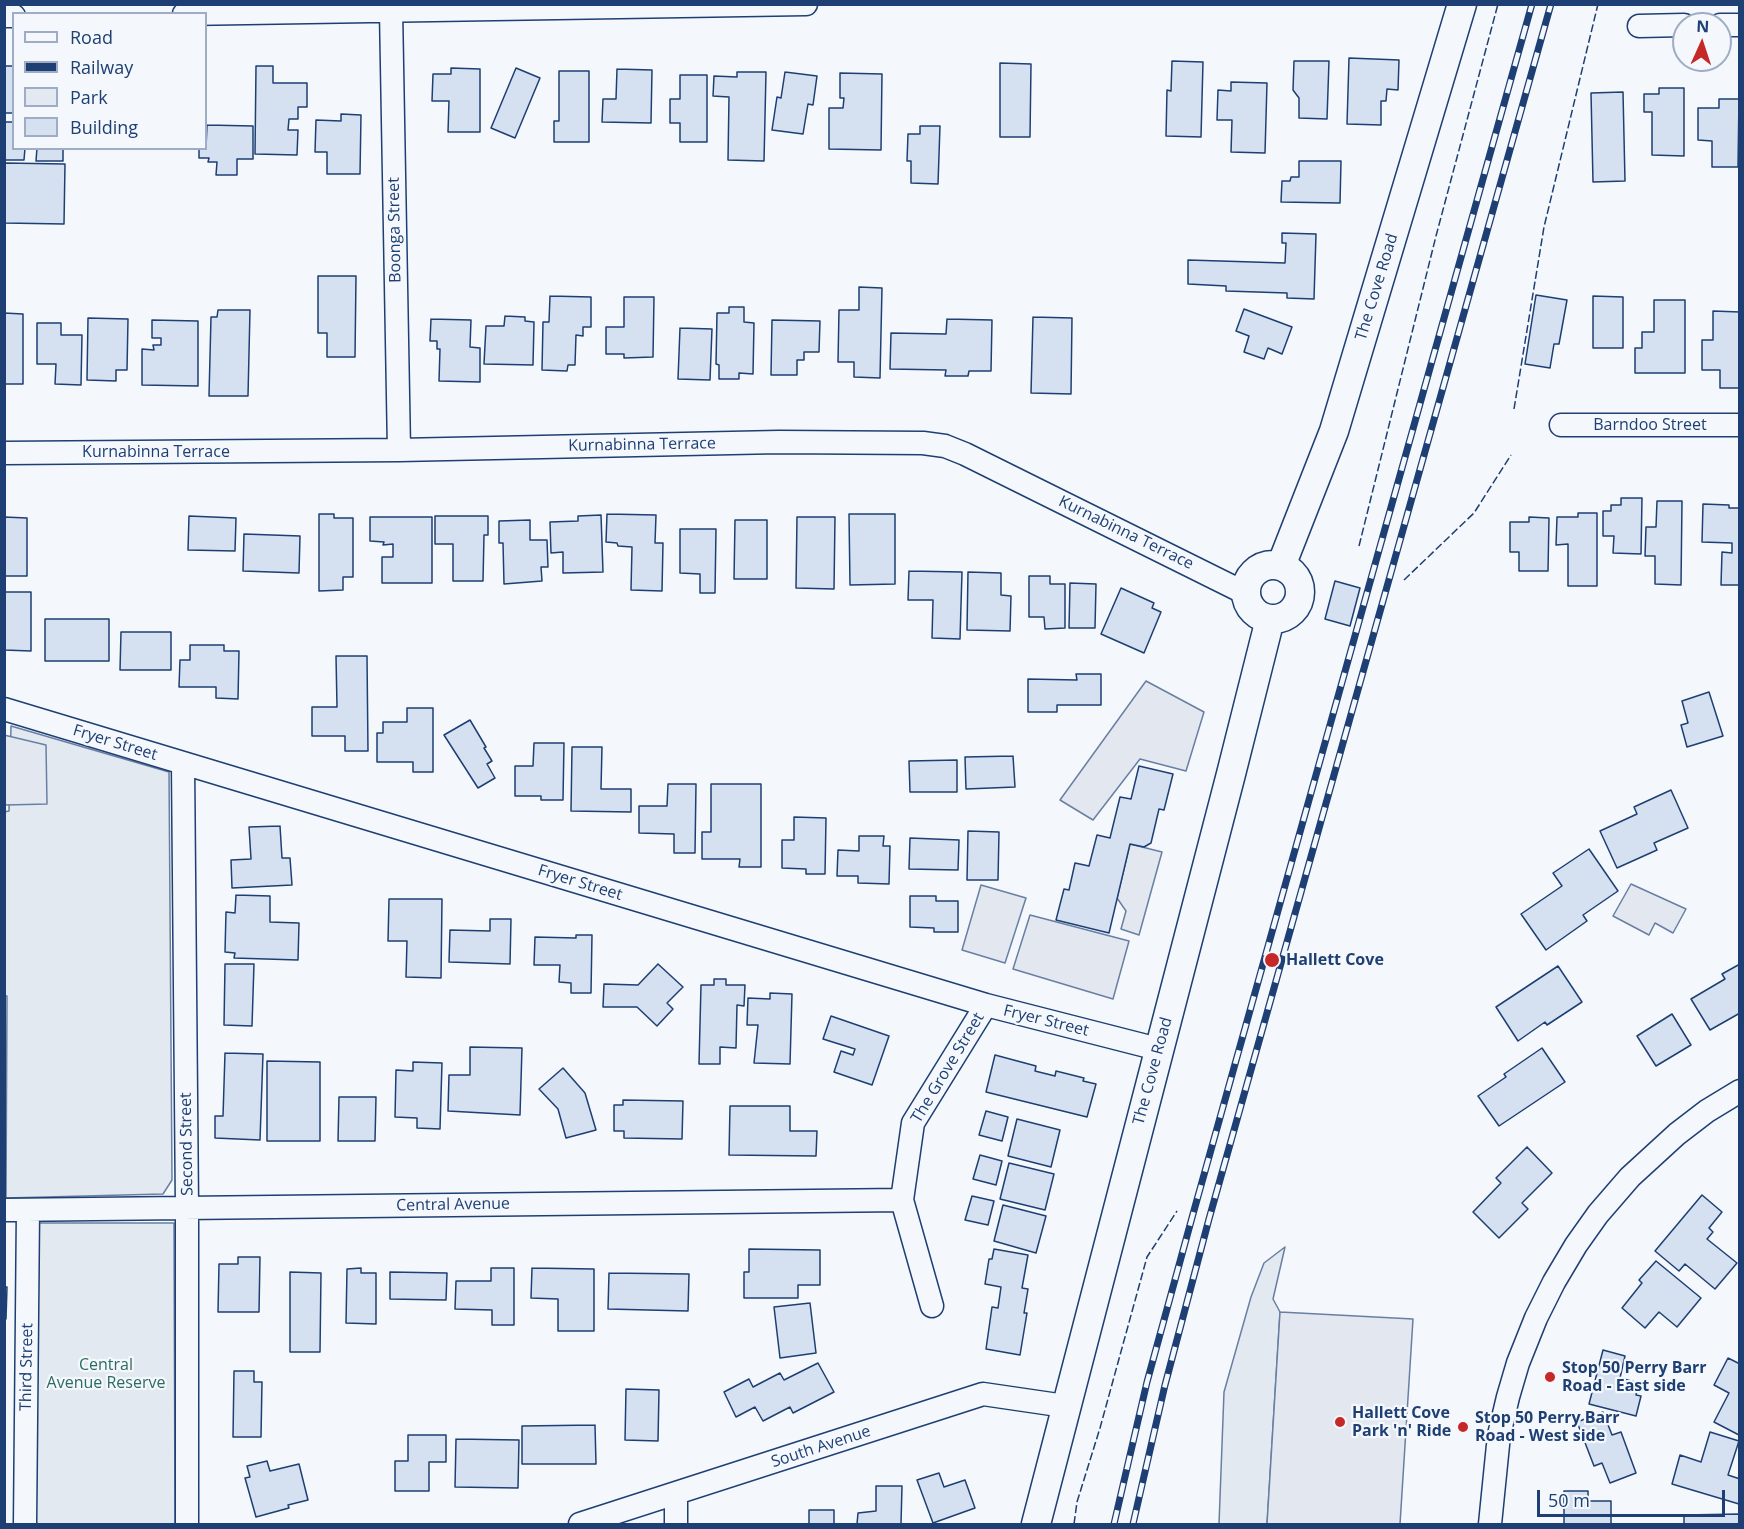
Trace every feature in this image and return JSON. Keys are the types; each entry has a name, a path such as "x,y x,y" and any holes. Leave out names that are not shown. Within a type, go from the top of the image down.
{"street":[{"path":"207,13 379,8 806,4"},
{"name":"The Cove Road","path":"1281,566 1334,431 1462,4"},
{"name":"Boonga Street","path":"379,8 399,450"},
{"path":"1639,26 1672,25"},
{"name":"Barndoo Street","path":"1561,425 1740,425"},
{"name":"Kurnabinna Terrace","path":"4,453 399,450 779,442 923,443 945,446 965,454 1245,593"},
{"path":"1272,564 1281,566 1296,576 1300,593 1294,609 1287,615 1270,619 1260,616 1253,610 1247,602 1245,593 1250,576 1256,570 1272,564"},
{"name":"The Cove Road","path":"1036,1524 1270,619"},
{"name":"Fryer Street","path":"4,709 986,1005 1158,1049"},
{"name":"Second Street","path":"183,764 187,1524"},
{"name":"The Grove Street","path":"932,1306 902,1200 913,1123 986,1005"},
{"path":"1490,1524 1498,1444 1508,1398 1518,1363 1536,1318 1554,1282 1581,1237 1630,1177 1677,1134 1707,1111 1740,1091"},
{"name":"Central Avenue","path":"4,1210 902,1200"},
{"name":"Third Street","path":"25,1524 28,1210"},
{"name":"South Avenue","path":"580,1524 983,1394 1065,1406"},
{"path":"676,1493 676,1524"}],"green space":[{"path":"11,726 169,772 172,1180 163,1194 6,1198 7,996 4,996 4,812 9,811"},
{"name":"Central Avenue Reserve","path":"39,1223 174,1223 175,1524 36,1524"},
{"path":"1285,1247 1273,1299 1280,1312 1267,1524 1219,1524 1224,1392 1251,1297 1264,1263"}],"shaded area":[{"path":"1146,681 1204,712 1186,771 1140,759 1093,820 1060,800"},
{"path":"4,735 46,745 47,804 5,805"},
{"path":"1130,844 1162,852 1139,935 1121,929 1126,911 1117,898"},
{"path":"1631,884 1686,909 1673,933 1655,923 1649,935 1613,916"},
{"path":"981,885 1026,898 1005,963 962,950"},
{"path":"1030,915 1129,941 1113,999 1013,969"},
{"name":"Hallett Cove Park 'n' Ride","path":"1280,1312 1413,1319 1400,1524 1267,1524"}],"building":[{"path":"1349,58 1399,60 1398,90 1387,89 1386,101 1381,101 1381,125 1347,124"},
{"path":"1172,61 1203,62 1201,137 1166,136 1167,90 1171,91"},
{"path":"1294,61 1329,61 1327,119 1299,118 1299,98 1293,90"},
{"path":"1000,63 1031,64 1030,137 1000,137"},
{"path":"4,66 12,66 12,113 4,113"},
{"path":"256,66 273,66 273,83 307,83 307,107 298,107 298,119 289,119 288,130 298,130 297,155 255,154"},
{"path":"451,68 480,69 480,132 448,132 449,101 432,101 433,74 451,74"},
{"path":"516,68 540,78 515,138 491,128"},
{"path":"617,69 652,70 651,123 602,122 603,99 616,99"},
{"path":"559,71 589,71 589,142 554,142 554,121 559,121"},
{"path":"737,72 766,72 764,161 728,160 729,97 713,96 714,76 737,77"},
{"path":"785,72 817,76 813,105 808,104 803,134 772,130 777,97 781,98"},
{"path":"840,73 882,74 881,150 829,149 829,108 843,108 844,98 840,98"},
{"path":"680,75 707,75 707,142 680,142 680,123 670,123 670,99 680,99"},
{"path":"1231,82 1267,83 1265,153 1231,152 1232,120 1217,120 1218,90 1231,91"},
{"path":"1659,88 1684,88 1684,156 1652,155 1652,112 1644,112 1644,94 1659,94"},
{"path":"1623,92 1625,181 1593,182 1591,93"},
{"path":"1719,99 1739,99 1738,167 1712,167 1712,141 1698,140 1698,108 1719,108"},
{"path":"341,114 361,115 360,174 327,174 327,152 315,152 316,120 341,121"},
{"path":"4,122 12,122 12,150 25,150 24,160 4,160"},
{"path":"207,125 253,126 253,159 237,159 237,175 216,175 217,162 208,162 209,158 199,158 199,150 207,150"},
{"path":"920,126 940,126 938,184 911,183 911,161 907,161 908,134 920,134"},
{"path":"37,150 63,150 63,161 36,161"},
{"path":"1299,161 1341,161 1340,203 1281,202 1282,181 1290,181 1291,177 1299,177"},
{"path":"4,163 65,164 64,224 4,223"},
{"path":"1282,233 1316,234 1314,299 1287,298 1287,293 1226,291 1226,286 1188,284 1188,260 1285,263 1286,243 1282,243"},
{"path":"318,276 356,276 355,357 327,357 327,333 318,333"},
{"path":"859,287 882,288 880,378 854,377 854,362 838,362 839,310 859,310"},
{"path":"1536,295 1567,300 1559,344 1554,344 1550,368 1525,364"},
{"path":"550,296 591,297 591,327 583,327 583,336 576,335 575,365 568,365 567,371 542,370 543,322 549,322"},
{"path":"1593,296 1623,297 1623,348 1593,348"},
{"path":"624,297 654,297 653,357 624,358 624,354 606,354 606,327 624,327"},
{"path":"1654,300 1685,300 1685,373 1635,373 1635,348 1642,348 1642,332 1654,332"},
{"path":"729,307 744,307 744,322 754,323 753,374 739,373 739,379 719,379 719,365 716,364 717,313 729,313"},
{"path":"1244,309 1292,327 1282,354 1268,348 1264,359 1244,352 1249,336 1236,331"},
{"path":"218,310 250,310 248,396 209,396 211,317 217,317"},
{"path":"1713,311 1740,312 1740,388 1720,388 1720,370 1702,370 1702,340 1713,340"},
{"path":"4,313 23,314 23,384 4,384"},
{"path":"505,316 525,317 525,321 534,322 533,365 484,364 486,326 504,326"},
{"path":"1033,317 1072,318 1071,394 1031,393"},
{"path":"88,318 128,319 127,370 116,370 116,381 87,380"},
{"path":"431,319 471,320 470,347 480,348 480,382 439,381 440,349 437,349 437,341 430,341"},
{"path":"947,319 992,320 991,371 969,371 968,376 945,376 946,370 890,369 891,333 946,334"},
{"path":"152,320 198,321 198,386 142,385 142,349 154,350 153,345 161,345 161,338 152,338"},
{"path":"772,320 820,321 819,352 804,352 804,360 797,360 797,375 771,375"},
{"path":"37,323 61,323 61,335 82,335 81,385 55,384 56,364 37,364"},
{"path":"680,328 712,329 710,380 678,379"},
{"path":"1621,498 1642,498 1641,554 1613,553 1614,536 1603,536 1603,511 1611,511 1611,505 1621,505"},
{"path":"1657,501 1682,501 1681,585 1655,584 1655,556 1645,556 1646,527 1656,527"},
{"path":"1703,504 1729,505 1729,508 1740,508 1740,585 1721,585 1722,552 1732,553 1732,543 1702,542"},
{"path":"1578,513 1597,513 1597,586 1568,586 1568,544 1556,545 1557,517 1578,517"},
{"path":"319,514 334,514 334,518 353,518 353,577 343,577 343,590 319,591"},
{"path":"607,514 656,515 655,543 663,543 662,591 631,590 632,547 606,542"},
{"path":"849,514 895,514 895,584 850,585"},
{"path":"601,515 603,572 563,573 563,552 551,553 550,522 578,521 578,516"},
{"path":"189,516 236,518 235,551 188,550"},
{"path":"435,516 488,516 488,535 484,535 483,581 453,581 453,544 435,544"},
{"path":"4,517 27,518 27,576 4,576"},
{"path":"370,517 432,517 432,583 382,583 382,557 393,557 393,544 383,545 384,542 370,541"},
{"path":"797,517 835,517 834,589 796,588"},
{"path":"1529,517 1549,518 1548,571 1519,571 1519,552 1510,552 1510,522 1529,522"},
{"path":"530,520 530,540 547,540 548,567 541,567 542,581 504,584 503,543 499,543 499,521"},
{"path":"735,520 767,520 767,579 734,579"},
{"path":"680,529 716,529 715,593 700,593 700,574 680,573"},
{"path":"244,534 300,536 299,573 243,571"},
{"path":"909,571 962,572 960,639 932,638 933,600 908,600"},
{"path":"968,572 1001,573 1001,595 1011,596 1010,631 967,630"},
{"path":"1029,576 1050,576 1050,584 1065,584 1065,628 1045,629 1044,617 1029,617"},
{"path":"1335,581 1360,588 1350,626 1325,619"},
{"path":"1070,583 1096,584 1095,628 1069,628"},
{"path":"1121,588 1154,603 1152,608 1161,612 1144,653 1101,634"},
{"path":"4,592 31,592 31,651 4,650"},
{"path":"45,619 109,619 109,661 45,661"},
{"path":"121,632 171,632 171,670 120,670"},
{"path":"190,645 224,645 224,651 239,651 238,699 216,698 216,687 179,687 180,660 190,660"},
{"path":"336,656 367,656 368,751 345,751 345,736 312,736 312,707 337,707"},
{"path":"1076,674 1101,674 1101,705 1057,705 1057,712 1028,712 1028,679 1077,680"},
{"path":"1709,692 1723,736 1687,747 1681,725 1688,723 1682,701"},
{"path":"407,708 433,708 433,772 413,772 413,762 377,762 377,733 383,733 383,722 407,722"},
{"path":"470,720 486,747 484,748 492,761 487,764 495,778 478,788 444,735"},
{"path":"534,743 564,743 563,800 541,800 541,796 515,796 515,766 533,766"},
{"path":"572,747 602,747 601,789 631,789 631,812 571,811"},
{"path":"1013,756 1015,787 966,789 965,757"},
{"path":"957,760 957,792 910,792 909,761"},
{"path":"1139,766 1173,774 1164,810 1159,809 1151,843 1144,847 1130,844 1109,933 1056,920 1064,889 1069,890 1075,863 1089,866 1097,835 1110,838 1120,797 1131,799"},
{"path":"668,784 696,784 695,853 674,853 674,834 639,833 639,806 667,806"},
{"path":"711,784 761,784 761,867 739,867 740,859 702,859 702,832 711,832"},
{"path":"1671,790 1688,828 1654,843 1657,850 1617,868 1600,831 1637,814 1634,807"},
{"path":"794,817 826,818 825,874 806,874 806,869 782,868 782,840 794,840"},
{"path":"280,826 282,858 290,858 292,885 232,888 231,860 251,859 249,827"},
{"path":"968,831 999,832 998,880 967,880"},
{"path":"859,836 884,836 883,846 890,846 889,884 858,883 858,876 837,876 838,850 859,851"},
{"path":"910,838 959,840 958,870 909,869"},
{"path":"1589,849 1618,891 1583,915 1587,921 1546,950 1521,914 1562,886 1553,873"},
{"path":"236,895 270,896 270,922 299,923 298,960 234,958 235,953 225,952 226,912 235,913"},
{"path":"910,896 936,896 936,901 958,901 958,932 934,932 934,928 910,927"},
{"path":"389,899 442,899 441,978 406,977 407,941 388,941"},
{"path":"490,919 511,919 510,964 449,962 450,930 490,931"},
{"path":"576,935 592,935 591,993 571,993 571,983 559,982 560,965 534,965 535,937 576,938"},
{"path":"225,964 254,964 252,1026 224,1025"},
{"path":"658,964 683,987 667,1003 673,1009 657,1026 637,1007 603,1007 604,984 638,985"},
{"path":"1740,964 1740,1013 1710,1030 1691,999 1725,979 1722,974"},
{"path":"1558,966 1582,1002 1547,1025 1545,1022 1518,1041 1496,1007"},
{"path":"714,979 726,979 726,985 745,985 744,1006 737,1005 736,1048 720,1047 720,1064 699,1064 701,985 714,985"},
{"path":"770,993 792,994 790,1064 754,1063 758,1025 747,1025 748,998 770,999"},
{"path":"1672,1014 1691,1045 1656,1066 1637,1036"},
{"path":"831,1016 889,1036 872,1085 834,1072 841,1051 853,1055 855,1049 823,1039"},
{"path":"470,1047 522,1048 520,1115 448,1111 449,1075 470,1075"},
{"path":"1542,1048 1565,1082 1499,1126 1478,1096 1506,1077 1504,1074"},
{"path":"225,1053 263,1054 260,1140 215,1138 215,1116 223,1116"},
{"path":"995,1055 1036,1066 1035,1071 1055,1076 1056,1071 1084,1078 1083,1081 1096,1084 1087,1117 986,1092"},
{"path":"267,1061 320,1062 320,1141 267,1141"},
{"path":"413,1062 442,1063 440,1129 417,1128 417,1118 395,1117 396,1070 413,1071"},
{"path":"563,1068 585,1093 596,1130 566,1138 558,1109 539,1089"},
{"path":"339,1097 376,1097 375,1141 338,1141"},
{"path":"623,1100 683,1101 682,1139 624,1138 624,1131 614,1131 614,1105 623,1105"},
{"path":"730,1106 790,1106 790,1131 817,1131 816,1156 729,1155"},
{"path":"986,1111 1008,1117 1002,1141 979,1135"},
{"path":"1017,1119 1060,1130 1051,1167 1008,1156"},
{"path":"1527,1147 1552,1173 1522,1203 1528,1209 1499,1238 1473,1212 1501,1183 1496,1178"},
{"path":"980,1155 1002,1161 996,1185 973,1179"},
{"path":"1009,1163 1054,1174 1045,1210 1000,1199"},
{"path":"1702,1195 1722,1212 1709,1228 1713,1232 1707,1239 1737,1263 1715,1289 1685,1264 1679,1271 1655,1251"},
{"path":"972,1196 994,1201 988,1225 965,1220"},
{"path":"1003,1205 1046,1216 1036,1253 994,1241"},
{"path":"749,1249 820,1250 820,1285 798,1285 798,1298 744,1298 744,1272 749,1272"},
{"path":"994,1249 1028,1255 1022,1288 1028,1289 1024,1313 1027,1313 1020,1355 986,1349 992,1307 998,1308 1001,1287 985,1284 989,1259 992,1259"},
{"path":"238,1257 260,1257 259,1312 218,1312 219,1264 238,1264"},
{"path":"1656,1261 1701,1298 1677,1327 1659,1312 1645,1328 1622,1308 1642,1283 1639,1280"},
{"path":"361,1268 361,1273 376,1273 376,1324 346,1323 347,1269"},
{"path":"491,1268 514,1268 514,1325 492,1325 492,1310 455,1309 456,1281 491,1281"},
{"path":"532,1268 594,1269 594,1331 558,1331 558,1299 531,1298"},
{"path":"290,1272 321,1273 320,1352 290,1352"},
{"path":"390,1272 447,1273 446,1300 390,1299"},
{"path":"609,1273 689,1274 688,1311 608,1309"},
{"path":"4,1287 7,1287 6,1319 4,1319"},
{"path":"810,1303 816,1353 780,1358 774,1307"},
{"path":"1603,1350 1625,1356 1620,1378 1639,1383 1636,1395 1641,1396 1636,1416 1589,1404"},
{"path":"1728,1358 1740,1364 1739,1435 1714,1422 1729,1393 1714,1385"},
{"path":"818,1363 834,1392 793,1413 790,1407 763,1421 755,1407 736,1417 724,1392 749,1379 753,1387 780,1373 784,1380"},
{"path":"234,1371 254,1371 254,1382 262,1382 261,1437 233,1437"},
{"path":"626,1389 659,1390 658,1441 625,1440"},
{"path":"1603,1412 1612,1435 1621,1432 1636,1473 1610,1483 1602,1463 1594,1466 1577,1422"},
{"path":"595,1425 596,1464 522,1464 522,1426"},
{"path":"1710,1432 1739,1441 1728,1475 1740,1479 1739,1504 1672,1484 1680,1455 1701,1462"},
{"path":"408,1435 446,1435 446,1462 429,1462 429,1491 395,1491 395,1461 408,1461"},
{"path":"456,1439 519,1440 518,1488 455,1487"},
{"path":"267,1461 270,1471 299,1464 308,1500 256,1517 245,1478 250,1477 247,1466"},
{"path":"939,1473 944,1487 965,1480 975,1508 933,1523 917,1480"},
{"path":"876,1486 902,1486 901,1524 857,1524 858,1513 876,1511"},
{"path":"1564,1491 1588,1491 1588,1501 1611,1501 1611,1524 1564,1524"},
{"path":"809,1510 834,1510 834,1524 809,1524"},
{"path":"1740,1514 1740,1524 1684,1524 1684,1515"}],"railway":[{"path":"1114,1524 1147,1382 1193,1214 1532,4"},
{"path":"1133,1524 1165,1385 1209,1219 1551,4"}],"fence":[{"path":"1359,546 1436,236 1498,4"},
{"path":"1514,409 1544,227 1598,4"},
{"path":"1404,580 1474,513 1511,455"},
{"path":"1074,1524 1077,1502 1147,1257 1177,1211"}],"place":[{"name":"Hallett Cove","path":"1272,960"},
{"name":"Stop 50 Perry Barr Road - East side","path":"1550,1377"},
{"name":"Hallett Cove Park 'n' Ride","path":"1340,1422"},
{"name":"Stop 50 Perry Barr Road - West side","path":"1463,1427"}]}
